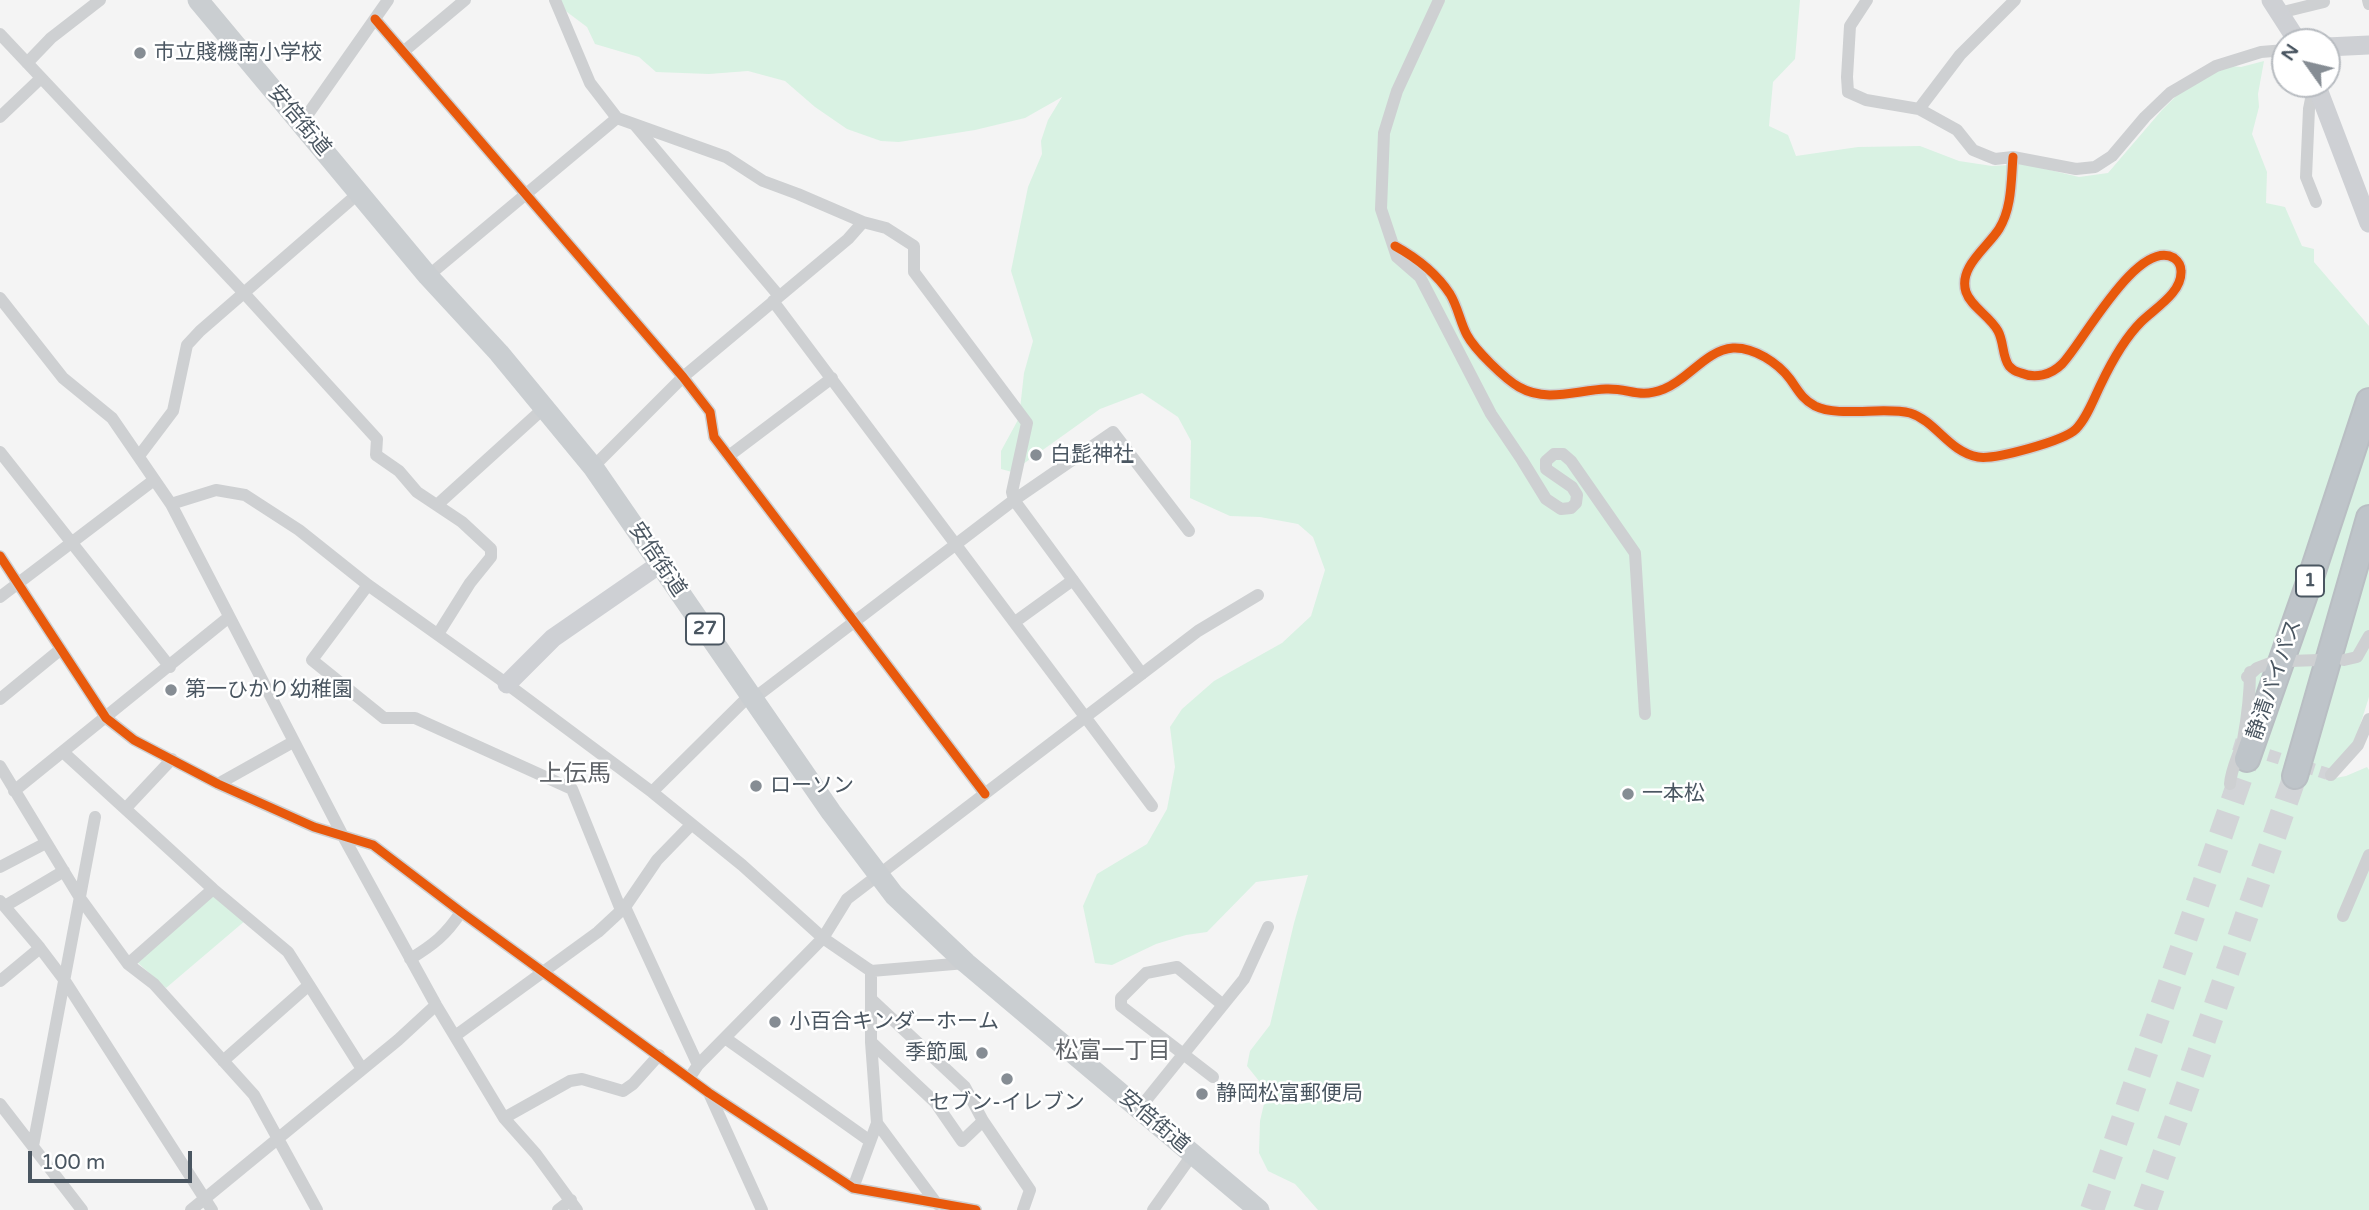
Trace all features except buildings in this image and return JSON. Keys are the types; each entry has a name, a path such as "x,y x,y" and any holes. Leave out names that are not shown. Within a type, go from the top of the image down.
{"highway":[{"name":"静清バイパス","path":"2241,752 2311,578 2369,401"},
{"name":"静清バイパス","path":"2295,776 2369,518"}],"main road":[{"name":"安倍街道","path":"198,0 428,276 499,353 593,467 877,876 965,963 1259,1210"}],"street":[{"path":"27,63 51,38 100,0"},
{"path":"301,124 388,0"},
{"path":"403,52 465,0"},
{"path":"555,0 590,83 617,118 726,156 763,181 863,222 886,228 914,246 914,272 1027,423 1012,492 1014,500 1142,674"},
{"path":"1439,0 1397,91 1384,133 1381,209 1397,257 1420,277 1491,414 1546,499 1561,509 1571,508 1576,503 1577,495 1573,487 1546,469 1546,461 1554,454 1563,454 1571,461 1635,553 1645,715"},
{"path":"1867,0 1850,26 1848,92 1866,100 1919,108 1957,130 1973,149 1995,159 2013,157 2076,169 2095,167 2112,156 2145,117 2170,93 2216,66 2271,51"},
{"path":"1919,108 1960,55 2015,0"},
{"path":"2289,28 2275,6 2324,2 2323,0"},
{"path":"375,19 683,377 710,412 714,437 985,794"},
{"path":"0,34 377,439 376,455 399,471 417,492 461,522 491,549 491,557 470,583 438,634"},
{"path":"2341,46 2369,45"},
{"path":"0,117 41,78"},
{"path":"2312,98 2306,177 2316,202"},
{"path":"2320,98 2369,223"},
{"path":"428,276 617,118"},
{"path":"634,124 776,298 832,378 1152,806"},
{"path":"1395,246 1434,274 1451,295 1468,338 1507,379 1521,388 1539,394 1559,395 1609,388 1644,395 1668,388 1717,353 1732,348 1746,350 1771,360 1789,377 1800,396 1818,408 1913,414 1932,426 1955,447 1982,458 2058,440 2076,429 2125,344 2141,322 2162,305 2178,283 2181,271 2179,262 2172,257 2158,255 2112,293 2061,365 2046,374 2031,377 2012,369 2006,359 2004,344 1997,329 1988,316 1967,297 1964,284 1967,270 2000,227 2008,205 2013,157"},
{"path":"139,456 173,411 187,345 243,292 360,192"},
{"path":"593,467 683,377 848,239 863,222"},
{"path":"0,298 63,378 112,418 171,505 293,742 436,1005 504,1118 574,1205 558,1210"},
{"path":"730,456 832,378"},
{"path":"437,505 544,408"},
{"path":"652,792 751,697 1014,500 1113,432 1189,531"},
{"path":"0,452 170,667"},
{"path":"0,597 154,480"},
{"path":"171,505 216,490 244,495 299,530 368,585 652,792 742,865 824,938 871,971 965,963"},
{"path":"0,556 106,718 134,740 218,785 314,827 373,845 709,1093 853,1188 976,1210"},
{"path":"507,684 553,638 660,564"},
{"path":"1015,622 1073,580"},
{"path":"368,585 312,660 384,718 415,718 572,789 623,908 698,1065"},
{"path":"690,1077 698,1065 824,938 847,899 1198,631 1258,595"},
{"path":"14,791 229,617"},
{"path":"2344,660 2357,657 2369,636"},
{"path":"0,699 61,649"},
{"path":"2290,661 2319,660"},
{"path":"2241,752 2245,680 2250,672 2270,663"},
{"path":"2230,784 2230,776 2243,740 2250,672"},
{"path":"2331,775 2358,745 2369,719"},
{"path":"218,785 293,742"},
{"path":"63,752 288,952 362,1069"},
{"path":"126,808 172,759"},
{"path":"0,766 80,898 128,964 154,984 254,1095 317,1210"},
{"path":"33,1146 95,817"},
{"path":"455,1036 598,932 623,908 657,860 691,825"},
{"path":"0,867 46,843"},
{"path":"2343,916 2369,855"},
{"path":"64,871 2,903 65,981 212,1210"},
{"path":"128,964 214,889"},
{"path":"410,959 432,946 448,931 461,912"},
{"path":"1139,1109 1244,979 1268,927"},
{"path":"0,981 40,948"},
{"path":"1213,1077 1121,1006 1121,998 1146,973 1177,967 1223,1005"},
{"path":"853,1188 877,1123 871,1042 871,971"},
{"path":"223,1061 309,985"},
{"path":"872,1000 965,1087 983,1121 1030,1190 1023,1210"},
{"path":"191,1210 436,1005"},
{"path":"725,1038 870,1141"},
{"path":"871,1042 935,1102 962,1140 983,1121"},
{"path":"504,1118 570,1081 582,1079 623,1091 633,1084 659,1055"},
{"path":"709,1093 762,1210"},
{"path":"0,1104 82,1210"},
{"path":"877,1123 937,1203"},
{"path":"1153,1210 1192,1155"}],"green space":[{"path":"557,0 1800,0 1795,59 1773,82 1769,126 1788,135 1796,156 1858,147 1920,146 1959,161 1992,166 2025,164 2079,177 2108,173 2190,82 2231,66 2241,67 2264,61 2258,94 2259,107 2252,134 2267,172 2266,203 2285,207 2302,246 2314,249 2314,262 2369,326 2369,697 2355,741 2330,770 2325,780 2346,776 2367,767 2369,770 2369,1210 1318,1210 1295,1184 1268,1171 1259,1153 1260,1121 1267,1091 1247,1066 1250,1051 1270,1025 1308,875 1256,882 1207,932 1156,944 1112,965 1095,963 1083,906 1097,874 1147,844 1167,809 1175,767 1170,727 1182,709 1214,681 1282,643 1311,616 1325,570 1313,537 1298,524 1260,517 1230,516 1190,498 1191,441 1178,417 1142,393 1100,409 1012,472 1001,469 1001,451 1019,418 1024,373 1033,341 1011,271 1028,187 1042,154 1041,141 1048,120 1062,97 1025,118 975,130 899,142 881,141 847,129 815,107 785,81 748,71 709,74 656,72 639,57 595,44 587,27 559,6"},
{"path":"214,894 246,920 166,988 137,962"}],"tunnel":[{"path":"2234,744 2331,775"},
{"path":"2092,1210 2247,759"},
{"path":"2145,1210 2295,776"}],"cycle path":[{"path":"375,19 683,377 710,412 714,437 985,794"},
{"path":"1395,246 1425,267 1445,287 1453,299 1467,335 1483,356 1513,383 1530,392 1551,395 1606,389 1655,392 1673,385 1714,354 1741,348 1772,362 1785,373 1803,397 1815,406 1849,412 1910,413 1928,423 1968,454 1978,457 1998,456 2044,444 2076,429 2087,414 2124,343 2135,328 2167,300 2177,286 2181,271 2174,258 2160,256 2144,263 2112,296 2058,368 2037,376 2013,370 2007,362 1998,331 1968,297 1965,283 1970,266 2003,221 2010,194 2013,157"},
{"path":"0,556 106,718 134,740 218,784 314,827 373,845 709,1093 853,1188 976,1210"}],"place":[{"name":"市立賤機南小学校","path":"140,53"},
{"name":"白髭神社","path":"1036,455"},
{"name":"第一ひかり幼稚園","path":"171,690"},
{"name":"ローソン","path":"756,786"},
{"name":"一本松","path":"1628,794"},
{"name":"小百合キンダーホーム","path":"775,1022"},
{"name":"季節風","path":"982,1053"},
{"name":"セブン-イレブン","path":"1007,1079"},
{"name":"静岡松富郵便局","path":"1202,1094"}],"district":[{"name":"上伝馬","path":"575,775"},
{"name":"松富一丁目","path":"1113,1052"}]}
